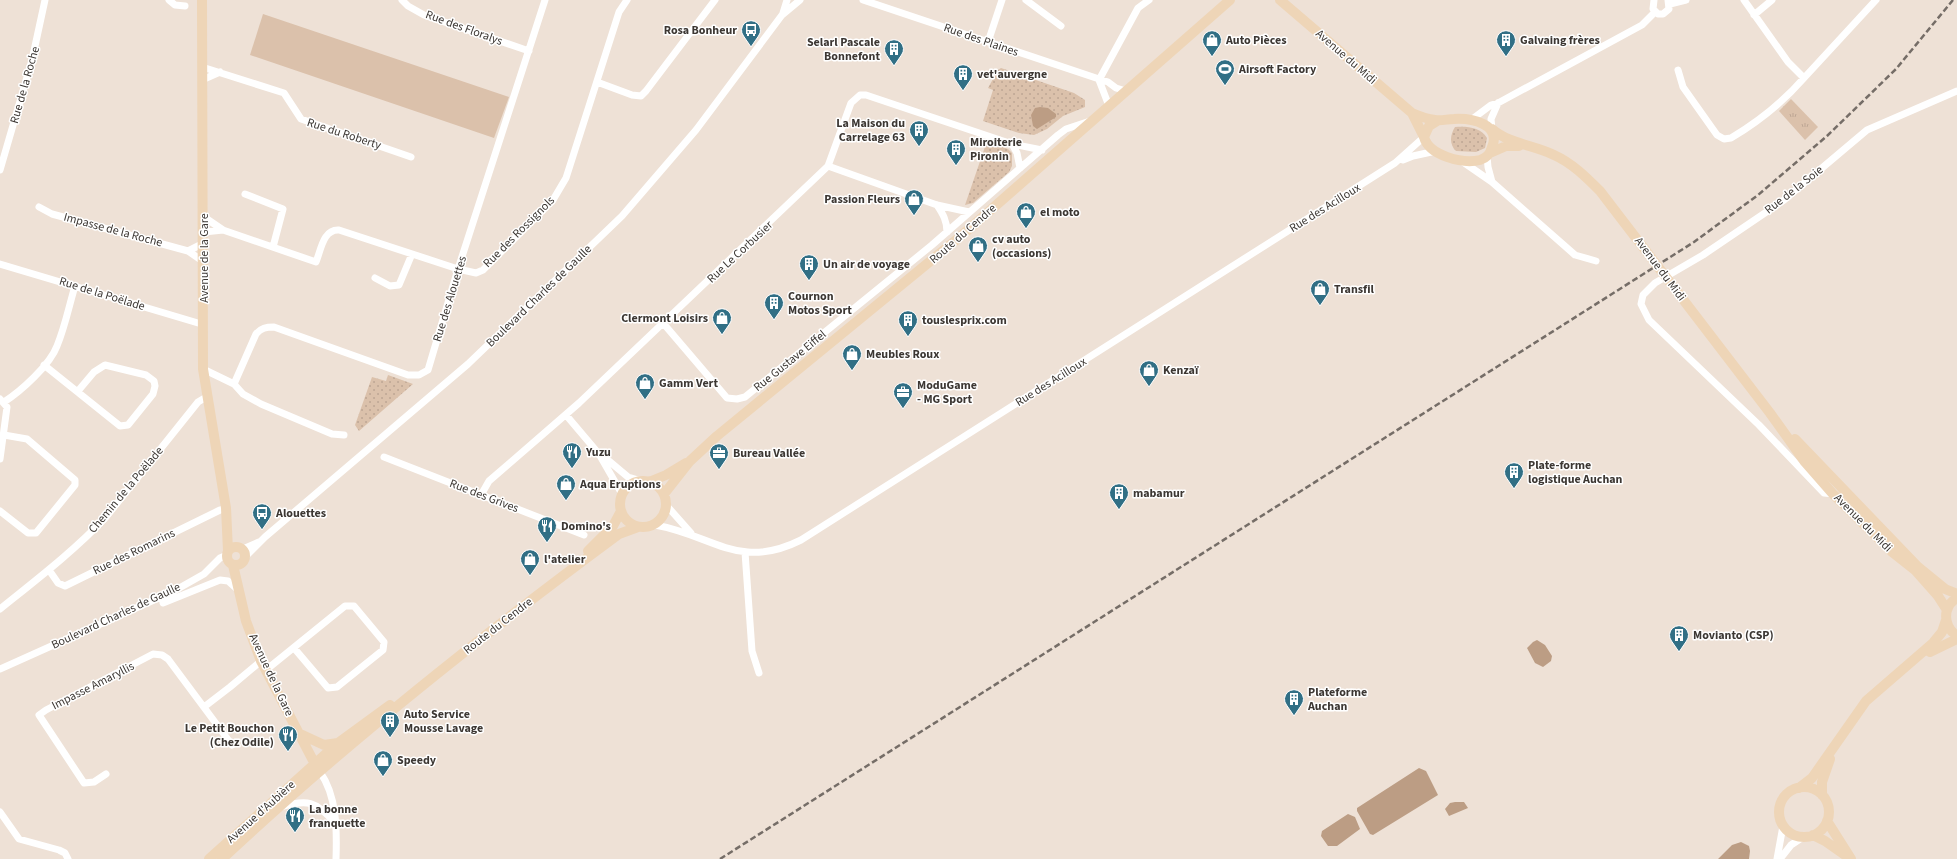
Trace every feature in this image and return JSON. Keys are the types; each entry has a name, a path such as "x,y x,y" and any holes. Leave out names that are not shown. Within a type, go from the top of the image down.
{"main road":[{"name":"Avenue de la Gare","path":"202,0 204,217 203,368 226,511 236,555 239,592 246,621 261,660 298,734 317,768"},
{"name":"Route du Cendre","path":"664,494 690,461 717,436 908,280 1094,120 1230,0"},
{"name":"Avenue du Midi","path":"1280,0 1412,113 1437,121"},
{"name":"Avenue du Midi","path":"1412,113 1424,137"},
{"path":"1454,119 1471,120 1486,125 1492,129 1494,144 1489,155 1475,160 1459,160 1436,151 1427,144 1424,137 1429,126 1437,121 1454,119"},
{"name":"Avenue du Midi","path":"1492,129 1499,136 1554,154 1585,176 1600,191 1770,413 1805,462 1833,494 1891,551 1915,570 1938,596 1951,631 1957,637"},
{"name":"Avenue du Midi","path":"1489,155 1506,146 1531,147"},
{"name":"Avenue du Midi","path":"1770,413 1923,571 1945,589 1957,594"},
{"name":"Route du Cendre","path":"646,481 666,475 690,461"},
{"path":"646,481 659,487 664,494 667,506 664,515 655,525 647,528 638,527 628,522 621,511 620,502 622,494 631,485 646,481"},
{"name":"Route du Cendre","path":"569,572 613,526 621,511"},
{"name":"Route du Cendre","path":"317,768 427,680 619,534 638,527"},
{"path":"1851,859 1825,841 1789,832 1784,826 1779,812 1781,804 1785,796 1812,778 1866,701 1933,643 1942,632 1950,604 1957,598"},
{"path":"1909,665 1957,637"},
{"name":"Route du Cendre","path":"317,768 338,743 382,710 427,680"},
{"path":"298,734 311,741 324,745 338,743"},
{"path":"1808,836 1824,827 1827,821 1828,808 1822,795 1822,782 1834,746"},
{"name":"Avenue d'Aubière","path":"222,859 279,807 317,768"},
{"name":"Avenue d'Aubière","path":"209,859 317,768"},
{"path":"1799,788 1816,790 1822,795"},
{"path":"1827,821 1851,859"}],"street":[{"name":"Rue de la Roche","path":"0,170 32,60 45,0"},
{"path":"169,0 175,5 185,6"},
{"name":"Rue des Floralys","path":"402,0 408,6 424,14 529,51"},
{"name":"Rue des Alouettes","path":"234,384 256,334 260,329 266,327 274,327 408,375 424,374 428,370 458,269 545,0"},
{"name":"Rue des Rossignols","path":"273,247 316,262 327,234 334,230 339,230 458,269 476,273 483,270 553,200 566,178 619,12 627,0"},
{"path":"597,82 632,95 641,96 715,0"},
{"name":"Boulevard Charles de Gaulle","path":"782,15 787,0"},
{"name":"Boulevard Charles de Gaulle","path":"0,669 174,591 204,574 220,558 236,555 259,542 468,364 622,216 696,130 782,15 800,0"},
{"name":"Rue des Plaines","path":"864,0 1108,82 1116,88 1126,91"},
{"path":"988,42 1002,0"},
{"path":"1026,0 1061,26"},
{"path":"1109,106 1099,80 1138,8 1149,0"},
{"path":"1654,0 1652,5 1655,12"},
{"path":"1655,12 1663,14 1669,9 1669,2 1686,0"},
{"path":"1744,0 1788,62 1804,78"},
{"path":"1754,15 1772,0"},
{"path":"1678,70 1683,87 1717,135 1724,139 1731,138 1769,112 1804,78 1876,0"},
{"path":"1471,120 1491,105 1498,103 1642,25 1655,12"},
{"name":"Rue du Roberty","path":"202,67 284,94 301,119 411,157"},
{"path":"202,80 220,72"},
{"name":"Rue de la Soie","path":"1833,494 1824,493 1759,425 1649,320 1641,304 1643,295 1655,283 1703,255 1784,200 1867,130 1957,91"},
{"path":"969,212 937,205 828,166 851,103 856,98 866,95 1012,144 1042,150"},
{"path":"1492,129 1490,119 1498,103"},
{"name":"Rue Gustave Eiffel","path":"663,324 728,398 737,399 745,397 947,232 1066,129 1094,120"},
{"name":"Rue des Acilloux","path":"655,525 672,528 717,546 745,552 775,550 801,540 1395,163 1424,137"},
{"path":"1012,144 1017,153 1020,168"},
{"name":"Rue des Acilloux","path":"1395,163 1413,156 1436,151"},
{"path":"1489,155 1488,167 1492,182"},
{"path":"1459,160 1492,182 1575,256 1596,261"},
{"name":"Rue Le Corbusier","path":"481,495 489,481 566,415 828,166"},
{"path":"204,217 223,230 273,247 284,209 245,194"},
{"path":"937,205 944,215 947,223 947,232"},
{"name":"Impasse de la Roche","path":"39,207 52,214 188,250 204,262"},
{"path":"204,232 223,230"},
{"path":"188,250 204,243"},
{"path":"375,278 390,286 399,285 412,254"},
{"name":"Rue de la Poëlade","path":"0,264 198,323 203,323"},
{"path":"0,459 7,407 2,401 20,392 57,348 75,286"},
{"path":"44,365 78,391 114,424 124,427 153,394 155,386 154,381 146,376 105,365 94,372 78,391"},
{"path":"203,368 234,384 243,394 261,404 332,434 344,435"},
{"name":"Chemin de la Poëlade","path":"0,609 49,570 106,517 198,402 208,396"},
{"path":"566,415 600,454 628,477 646,481"},
{"path":"0,511 28,533 36,533 75,485 75,480 28,440 4,435"},
{"path":"600,454 622,494"},
{"name":"Rue des Grives","path":"384,457 584,535"},
{"path":"1833,494 1841,495 1871,525 1888,536"},
{"name":"Rue des Acilloux","path":"667,506 694,536"},
{"name":"Rue des Romarins","path":"49,570 58,583 65,586 220,510 226,511"},
{"path":"745,552 752,651 758,673"},
{"name":"Boulevard Charles de Gaulle","path":"163,603 220,580 233,584 239,592"},
{"path":"266,670 345,606 354,606 384,642 383,650 337,687 328,688 294,648"},
{"name":"Impasse Amaryllis","path":"106,774 94,782 84,783 39,716 46,710 153,654 162,655 168,659 232,745"},
{"path":"204,707 261,660"},
{"path":"317,768 327,782 334,810 336,859"},
{"path":"279,807 298,802 312,803 324,809 334,822"},
{"path":"0,812 19,839 59,850 65,853 68,859"},
{"path":"1779,859 1784,826"},
{"path":"1779,859 1791,845 1808,836"}],"green space":[{"path":"263,14 509,97 494,138 250,55"},
{"path":"1001,68 1074,93 1085,100 1085,107 1063,116 1047,129 1034,135 1019,133 983,121 993,90 988,88 998,70"},
{"path":"1791,99 1818,127 1805,140 1779,111"},
{"path":"1455,127 1477,129 1487,138 1485,148 1476,152 1456,151 1451,142 1452,133"},
{"path":"987,141 1008,149 1012,153 1012,166 1009,172 973,203 965,205"},
{"path":"388,375 413,384 359,431 355,425 372,377 386,381"}],"shaded area":[{"path":"1035,108 1048,108 1056,114 1056,117 1037,129 1033,126 1031,115"},
{"path":"1537,640 1545,645 1552,656 1551,661 1543,667 1535,663 1527,648"},
{"path":"1419,768 1426,771 1438,795 1373,835 1370,834 1357,811 1357,808"},
{"path":"1464,802 1468,808 1449,816 1445,809 1450,803"},
{"path":"1348,814 1355,817 1360,829 1337,846 1328,846 1321,836 1322,831"},
{"path":"1741,842 1749,846 1749,859 1718,859 1732,845"}],"railway":[{"path":"720,859 1694,242 1758,195 1827,136 1896,69 1953,0"}],"place":[{"name":"Rosa Bonheur","path":"751,47"},
{"name":"Auto Pièces","path":"1212,57"},
{"name":"Galvaing frères","path":"1506,57"},
{"name":"Selarl Pascale Bonnefont","path":"894,66"},
{"name":"Airsoft Factory","path":"1225,86"},
{"name":"vet'auvergne","path":"963,91"},
{"name":"La Maison du Carrelage 63","path":"919,147"},
{"name":"Miroiterie Pironin","path":"956,166"},
{"name":"Passion Fleurs","path":"914,216"},
{"name":"el moto","path":"1026,229"},
{"name":"cv auto (occasions)","path":"978,263"},
{"name":"Un air de voyage","path":"809,281"},
{"name":"Transfil","path":"1320,306"},
{"name":"Cournon Motos Sport","path":"774,320"},
{"name":"Clermont Loisirs","path":"722,335"},
{"name":"touslesprix.com","path":"908,337"},
{"name":"Meubles Roux","path":"852,371"},
{"name":"Kenzaï","path":"1149,387"},
{"name":"Gamm Vert","path":"645,400"},
{"name":"ModuGame - MG Sport","path":"903,409"},
{"name":"Yuzu","path":"572,469"},
{"name":"Bureau Vallée","path":"719,470"},
{"name":"Plate-forme logistique Auchan","path":"1514,489"},
{"name":"Aqua Eruptions","path":"566,501"},
{"name":"mabamur","path":"1119,510"},
{"name":"Alouettes","path":"262,530"},
{"name":"Domino's","path":"547,543"},
{"name":"l'atelier","path":"530,576"},
{"name":"Movianto (CSP)","path":"1679,652"},
{"name":"Plateforme Auchan","path":"1294,716"},
{"name":"Auto Service Mousse Lavage","path":"390,738"},
{"name":"Le Petit Bouchon (Chez Odile)","path":"288,752"},
{"name":"Speedy","path":"383,777"},
{"name":"La bonne franquette","path":"295,833"}]}
